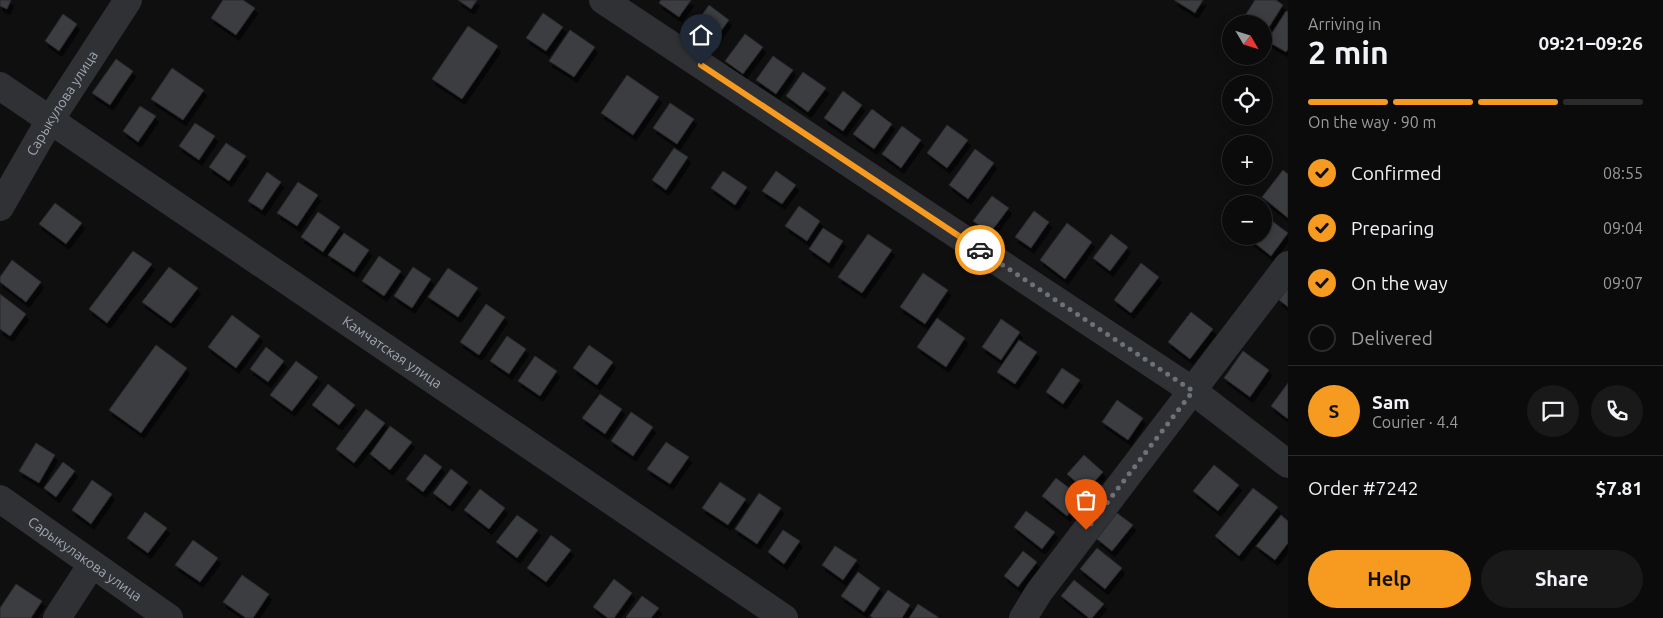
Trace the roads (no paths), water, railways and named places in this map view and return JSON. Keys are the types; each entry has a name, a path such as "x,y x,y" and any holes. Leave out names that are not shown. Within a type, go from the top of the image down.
{"street":[{"name":"Сарыкулова улица","path":"0,207 50,120 128,0"},
{"path":"603,0 1193,391 1288,464"},
{"name":"Камчатская улица","path":"0,86 784,618"},
{"path":"1022,618 1039,592 1288,265"},
{"name":"Сарыкулакова улица","path":"0,499 169,618"},
{"path":"57,618 92,564"}]}
